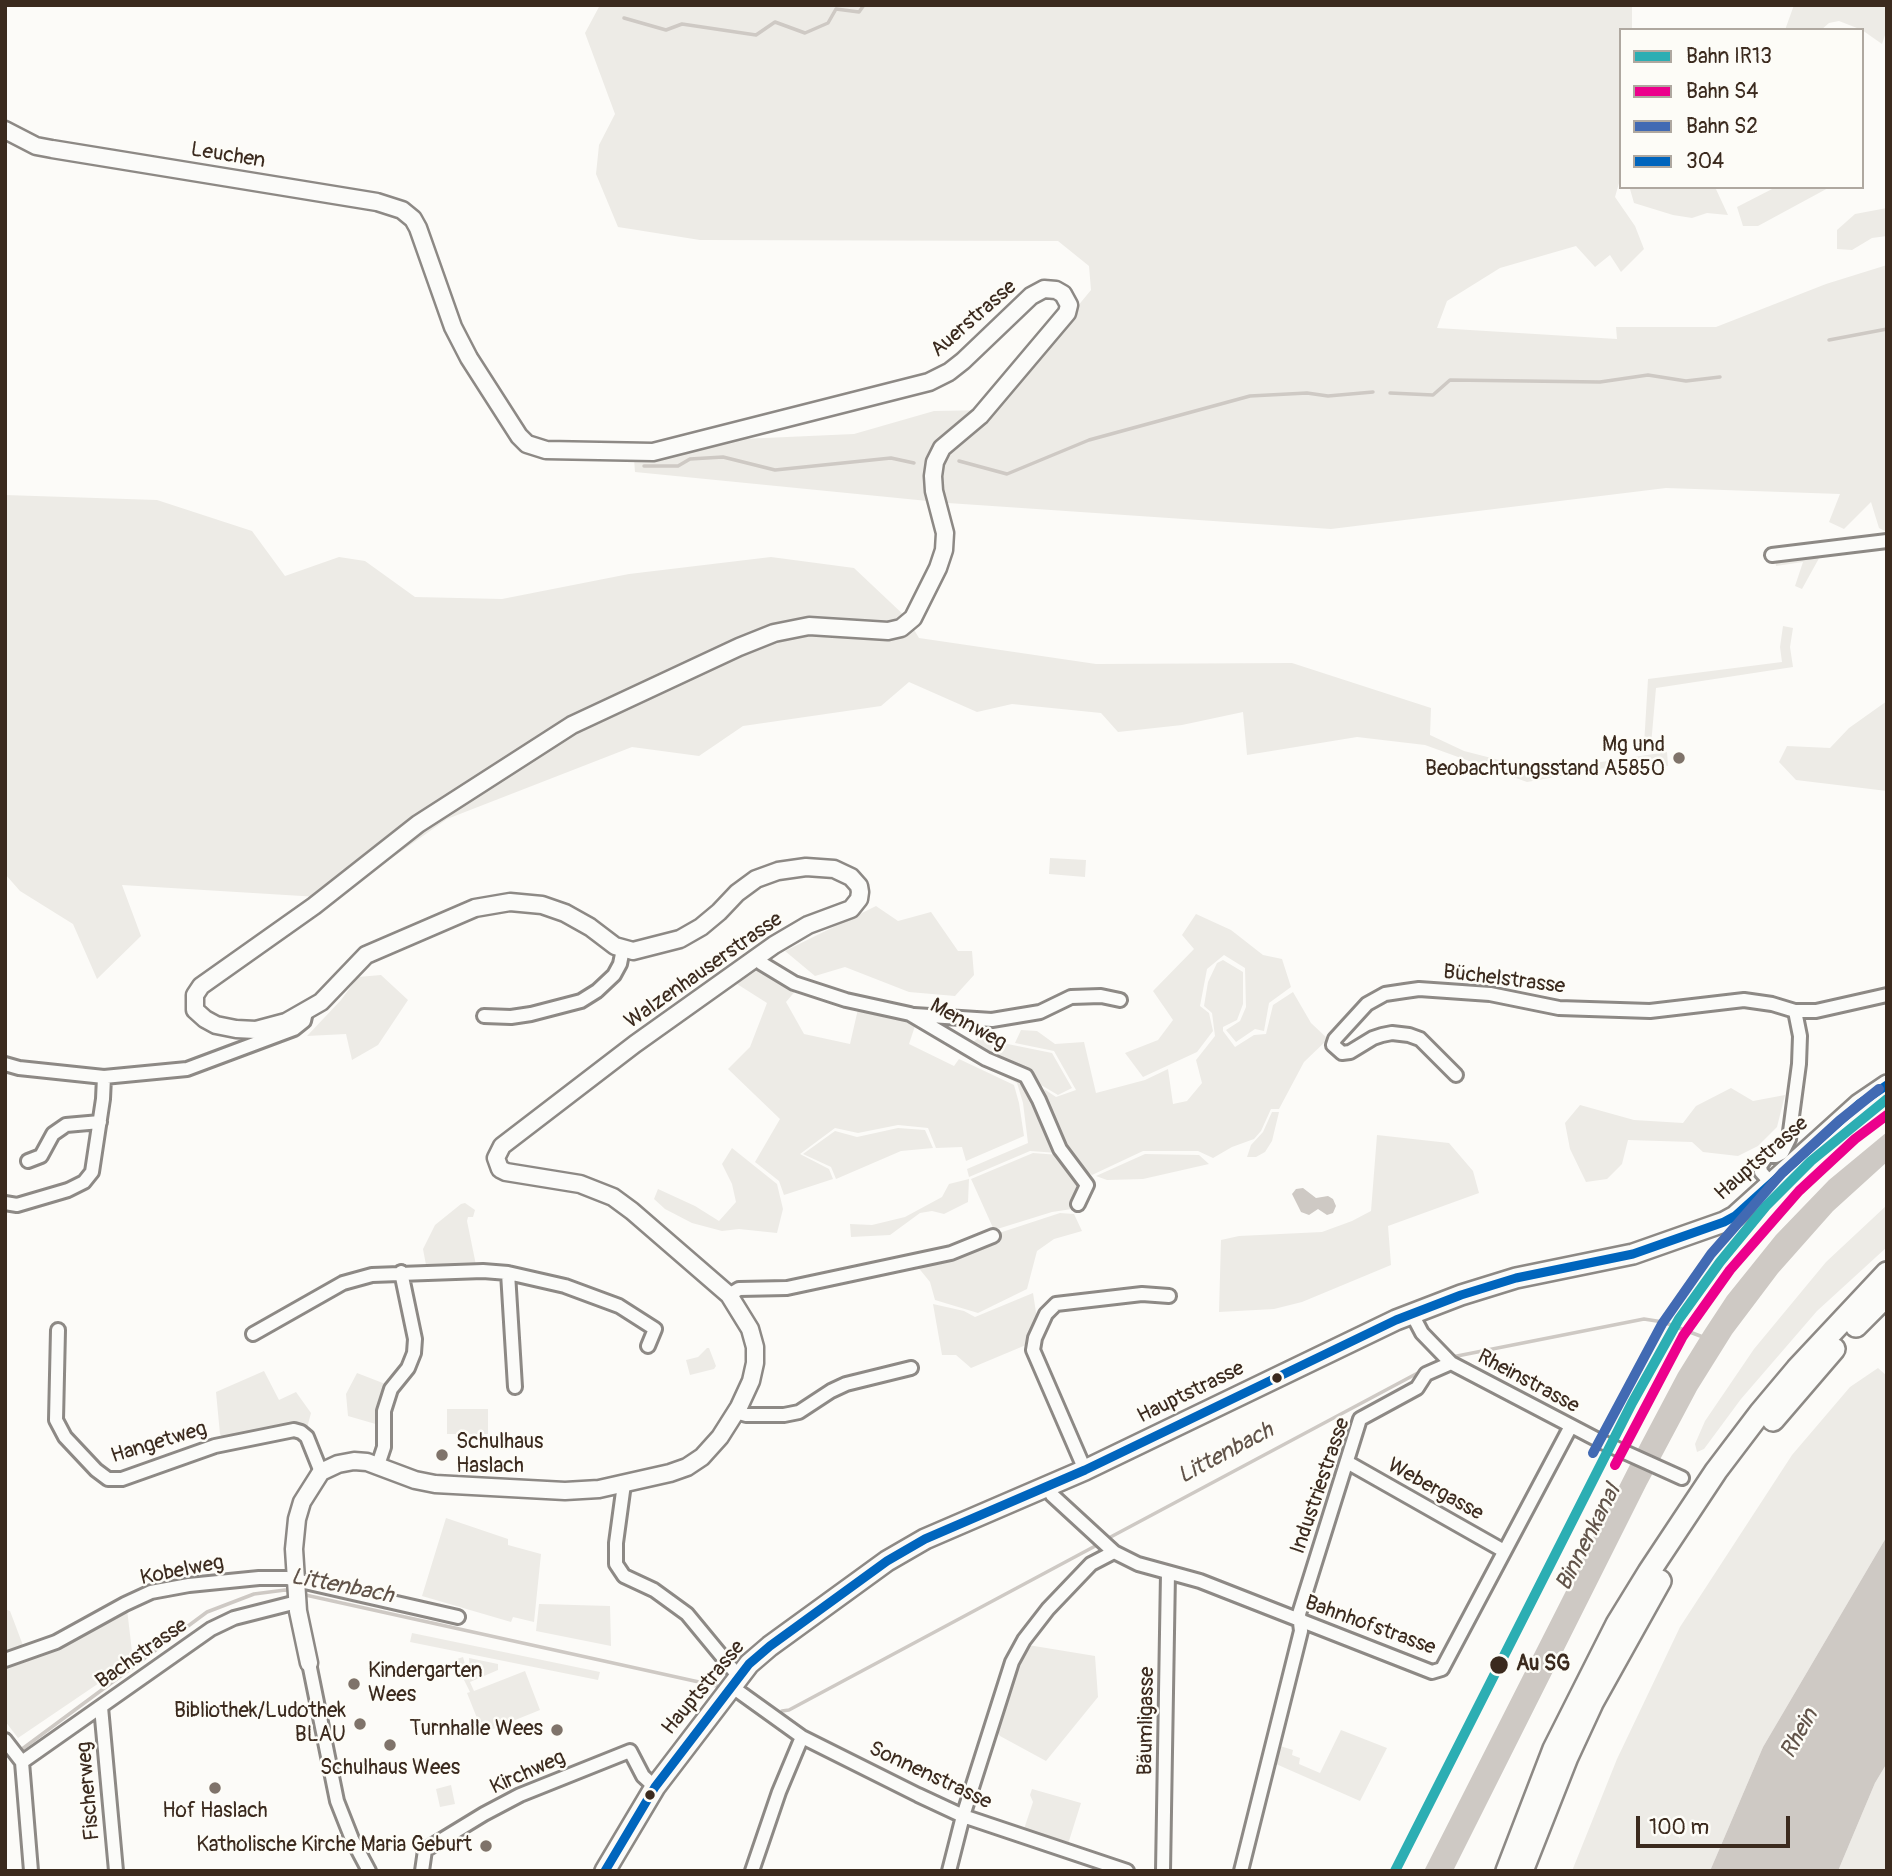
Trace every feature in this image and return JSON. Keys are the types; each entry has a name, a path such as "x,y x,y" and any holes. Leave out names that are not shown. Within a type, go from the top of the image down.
{"highway":[{"path":"1507,1871 1554,1749 1617,1624 1649,1572 1716,1471 1760,1413 1797,1369 1887,1273"},
{"path":"1522,1871 1553,1791 1592,1703 1660,1580 1728,1479 1772,1422 1839,1343 1887,1295"}],"main road":[{"name":"Hauptstrasse","path":"604,1871 655,1787 749,1664 887,1562 925,1539 1085,1470 1412,1314 1516,1278 1633,1254 1710,1228 1735,1216 1858,1104 1887,1085"}],"street":[{"name":"Leuchen","path":"5,130 36,146 389,205 402,210 413,219 453,327 469,358 499,404"},
{"name":"Auerstrasse","path":"306,1012 286,1022 256,1030 236,1030 205,1019 195,1010 194,998 201,986 314,906 418,824 572,726 774,633 809,626 888,631 901,628 913,618 944,550 945,533 934,491 935,462 942,448 980,416 1067,313 1069,305 1067,299 1056,290 1044,289 1031,296 950,372 929,382 653,452 538,449 519,436 499,404"},
{"path":"1772,555 1887,541"},
{"name":"Walzenhauserstrasse","path":"321,1472 338,1464 354,1461 378,1465 415,1480 435,1484 565,1492 599,1489 670,1474 687,1467 702,1457 720,1437 736,1412 751,1381 755,1347 750,1329 730,1295 613,1197 580,1184 506,1172 500,1169 496,1158 502,1146 757,957 808,925 851,909 859,899 860,892 856,881 845,873 824,867 778,871 756,879 701,927 680,939 648,948 623,949"},
{"path":"5,1064 104,1077 187,1069 294,1029 304,1021 306,1012 321,1002 366,955 475,908 510,902 542,905 565,913 623,949 614,975 581,1001 511,1017 484,1016"},
{"name":"Mennweg","path":"757,957 761,963 794,983 846,1000 910,1014 986,1059 1026,1076 1060,1149 1087,1185 1078,1204"},
{"name":"Büchelstrasse","path":"1456,1075 1420,1040 1409,1035 1392,1033 1373,1038 1350,1052 1342,1053 1333,1045 1335,1039 1373,1000 1385,994 1419,989 1490,994 1559,1008 1650,1011 1744,1000 1796,1011 1816,1011 1887,995"},
{"path":"910,1014 992,1020 1040,1012 1071,997 1101,996 1120,1000"},
{"path":"1771,1184 1761,1172 1760,1166 1766,1157 1782,1153 1789,1139 1799,1064 1800,1036 1796,1011"},
{"path":"5,1203 17,1205 68,1190 84,1182 92,1172 104,1077"},
{"path":"28,1161 41,1156 53,1134 66,1125 100,1122"},
{"path":"730,1295 739,1289 787,1288 951,1253 993,1236"},
{"path":"253,1334 343,1283 372,1275 483,1271 508,1273 565,1286 620,1306 655,1329 648,1346"},
{"path":"378,1465 384,1447 384,1411 391,1389 408,1368 414,1353 415,1339 401,1272"},
{"path":"508,1273 515,1387"},
{"path":"1085,1470 1033,1350 1035,1338 1046,1314 1056,1304 1142,1294 1169,1296"},
{"name":"Rheinstrasse","path":"1412,1314 1422,1333 1446,1358 1571,1426 1678,1476"},
{"name":"Hangetweg","path":"58,1330 56,1401 60,1429 82,1456 108,1479 122,1479 215,1446 294,1430 307,1437 321,1472"},
{"name":"Industriestrasse","path":"1241,1871 1301,1631 1298,1614 1360,1419 1417,1388 1426,1374 1446,1358"},
{"path":"736,1412 746,1415 784,1415 799,1412 846,1384 911,1368"},
{"name":"Bahnhofstrasse","path":"1048,1487 1052,1495 1093,1535 1111,1550 1138,1564 1200,1581 1432,1672 1442,1669 1571,1426"},
{"name":"Webergasse","path":"1347,1462 1504,1551"},
{"path":"321,1472 302,1502 297,1518 293,1549 296,1592 337,1801 352,1839 369,1871"},
{"name":"Sonnenstrasse","path":"624,1484 616,1543 616,1563 624,1576 653,1590 687,1614 735,1681 802,1737 963,1816 1122,1870"},
{"path":"949,1871 963,1816 1012,1662 1024,1640 1048,1609 1091,1564 1111,1550"},
{"name":"Bäumligasse","path":"1163,1871 1168,1573"},
{"name":"Kobelweg","path":"5,1660 56,1642 151,1592 259,1578 296,1592 458,1617"},
{"name":"Bachstrasse","path":"21,1761 211,1629 296,1592"},
{"name":"Fischerweg","path":"101,1707 116,1871"},
{"path":"752,1871 779,1792 802,1737"},
{"path":"7,1743 21,1761 31,1871"},
{"name":"Kirchweg","path":"422,1871 425,1850 484,1814 520,1795 630,1751 643,1776 655,1787"}],"shaded area":[{"path":"600,5 1632,5 1632,28 1619,28 1619,183 1615,197 1635,226 1644,249 1621,272 1610,255 1595,267 1576,246 1500,268 1447,301 1437,328 1617,339 1616,327 1716,327 1826,284 1887,265 1887,532 1879,528 1871,502 1844,529 1829,522 1840,494 1666,488 1331,529 948,503 635,472 634,459 742,439 854,434 934,411 992,410 1091,290 1089,266 1058,241 700,240 618,227 596,174 599,145 615,114 585,33"},
{"path":"1794,5 1887,5 1887,29 1882,44 1864,31 1864,28 1839,21 1829,23 1823,28 1786,28"},
{"path":"1630,189 1716,189 1728,215 1707,213 1692,218 1634,203"},
{"path":"1772,189 1826,189 1758,226 1743,226 1737,207"},
{"path":"1887,208 1887,236 1872,238 1852,250 1837,249 1837,230 1855,214"},
{"path":"5,495 157,500 252,531 285,576 339,557 365,561 415,597 502,599 629,574 771,557 854,568 907,618 919,638 1096,664 1292,663 1431,708 1430,735 1464,751 1542,771 1667,752 1668,766 1605,768 1527,782 1425,745 1357,737 1247,755 1243,712 1182,725 1118,732 1101,713 1012,704 977,712 909,682 881,706 743,726 699,756 632,747 447,819 335,898 122,885 141,936 97,979 73,924 20,891 5,874"},
{"path":"1823,551 1802,589 1795,586 1803,562 1776,566 1775,557"},
{"path":"1783,626 1793,628 1790,647 1793,667 1656,688 1651,745 1644,745 1648,679 1782,662 1780,647"},
{"path":"1887,701 1887,791 1796,780 1779,762 1787,746 1830,748 1849,728"},
{"path":"1050,858 1086,860 1085,877 1049,874"},
{"path":"876,906 898,921 931,912 958,951 972,951 974,975 955,996 909,992 845,967 815,976 785,951"},
{"path":"1196,914 1231,930 1263,955 1282,959 1291,987 1269,1003 1264,1031 1255,1029 1236,1042 1226,1030 1240,1021 1246,1007 1245,968 1224,955 1207,969 1200,1006 1209,1013 1213,1031 1197,1052 1143,1077 1125,1053 1158,1040 1173,1020 1153,991 1194,949 1182,935"},
{"path":"1223,960 1243,972 1243,1004 1237,1020 1223,1027 1235,1047 1254,1035 1266,1034 1273,1005 1293,992 1311,1023 1328,1039 1304,1062 1279,1109 1271,1109 1261,1131 1254,1139 1213,1158 1198,1151 1143,1151 1092,1175 1079,1165 1065,1146 1044,1089 1056,1097 1076,1090 1054,1051 1015,1043 1021,1030 1037,1031 1055,1044 1084,1042 1096,1093 1145,1080 1168,1069 1173,1104 1187,1101 1202,1083 1196,1060 1215,1036 1212,1013 1204,1006 1208,982 1217,963"},
{"path":"759,967 797,989 786,1002 804,1034 850,1044 858,1009 905,1018 916,1023 909,1044 954,1066 959,1059 1014,1085 1024,1136 966,1161 962,1147 936,1148 928,1128 898,1125 858,1133 835,1128 800,1154 829,1169 833,1179 784,1195 779,1181 755,1162 780,1119 728,1069 750,1047 767,1003 737,984"},
{"path":"381,975 408,1000 378,1045 352,1060 346,1034 307,1036 341,1000 358,977"},
{"path":"978,1038 1052,1053 1072,1088 1058,1095 1041,1085 1058,1153 1030,1151 969,1177 967,1169 1028,1143 1023,1103 1017,1083 959,1054"},
{"path":"1731,1088 1753,1101 1785,1095 1777,1127 1758,1146 1738,1156 1703,1152 1692,1142 1628,1140 1622,1164 1607,1179 1586,1182 1570,1149 1565,1123 1580,1105 1634,1120 1683,1123 1696,1106"},
{"path":"1272,1112 1279,1112 1272,1141 1265,1152 1256,1157 1247,1157 1251,1145 1263,1132"},
{"path":"898,1128 925,1130 933,1148 901,1151 836,1179 831,1167 803,1154 835,1131 857,1137"},
{"path":"1377,1135 1449,1143 1473,1171 1479,1193 1388,1226 1391,1265 1302,1302 1274,1309 1219,1312 1221,1240 1239,1236 1322,1232 1371,1211"},
{"path":"732,1148 777,1184 783,1209 777,1233 739,1229 722,1231 692,1223 665,1209 654,1199 658,1189 695,1206 719,1221 736,1202 732,1184 722,1164"},
{"path":"1033,1153 1059,1155 1078,1183 1079,1197 1072,1209 1052,1212 994,1230 971,1179"},
{"path":"1145,1154 1199,1155 1209,1164 1143,1179 1107,1180 1096,1176"},
{"path":"969,1179 968,1202 944,1214 932,1211 920,1213 890,1235 851,1237 850,1224 872,1225 905,1217 942,1197 949,1184"},
{"path":"465,1203 475,1210 473,1217 468,1217 467,1221 476,1265 426,1265 423,1249 435,1225"},
{"path":"1887,1205 1887,1247 1817,1311 1741,1399 1704,1449 1697,1452 1695,1444 1705,1421 1754,1349 1826,1262"},
{"path":"1060,1213 1074,1214 1082,1231 1054,1239 1037,1251 1027,1289 978,1313 935,1300 930,1282 917,1266 967,1254 995,1240 999,1233"},
{"path":"1033,1293 1037,1319 1026,1345 971,1368 956,1355 942,1355 933,1304 964,1311 975,1317"},
{"path":"707,1348 716,1366 714,1369 690,1375 686,1360 698,1357"},
{"path":"1878,1368 1887,1376 1887,1536 1763,1747 1710,1871 1572,1871 1617,1759 1680,1627 1792,1455 1850,1387"},
{"path":"264,1371 279,1400 296,1392 311,1413 307,1428 298,1426 223,1438 220,1434 216,1392"},
{"path":"357,1373 388,1385 379,1425 348,1416 346,1394"},
{"path":"447,1409 488,1409 488,1434 447,1434"},
{"path":"446,1518 508,1539 508,1545 541,1554 534,1622 513,1617 511,1622 422,1596"},
{"path":"539,1604 610,1606 611,1646 536,1631"},
{"path":"5,1609 10,1611 24,1648 5,1654"},
{"path":"127,1609 133,1660 18,1738 5,1721 5,1664"},
{"path":"412,1633 600,1672 598,1680 410,1642"},
{"path":"1028,1645 1095,1656 1098,1697 1046,1761 1000,1736 996,1730 1017,1663"},
{"path":"463,1657 470,1681 469,1658 498,1664 498,1670 470,1682 474,1691 525,1671 540,1710 483,1733 467,1693 470,1692 454,1660"},
{"path":"1341,1730 1387,1748 1360,1801 1276,1764 1280,1746 1293,1750 1292,1755 1300,1758 1299,1764 1320,1773"},
{"path":"1887,1763 1887,1871 1838,1871 1875,1783"},
{"path":"451,1785 455,1804 440,1807 436,1789"},
{"path":"1032,1789 1081,1803 1068,1844 1024,1829 1033,1802 1030,1795"}],"water":[{"path":"1887,1132 1887,1162 1833,1211 1778,1273 1732,1334 1697,1390 1453,1871 1424,1871 1641,1443 1704,1331 1727,1296 1776,1235 1829,1180"},
{"path":"1303,1188 1316,1198 1328,1196 1333,1199 1336,1206 1333,1213 1327,1215 1318,1209 1309,1215 1301,1212 1292,1194 1296,1189"},
{"name":"Rhein","path":"1887,1536 1887,1763 1875,1783 1838,1871 1710,1871 1763,1747"}],"waterway":[{"path":"624,18 666,30 682,24 756,35 775,22 805,33 828,23 836,9 859,12 864,5"},
{"path":"1829,340 1887,329"},
{"path":"1390,393 1433,395 1450,380 1600,382 1648,375 1686,381 1720,377"},
{"path":"959,461 1007,474 1089,440 1250,396 1307,393 1328,396 1373,392"},
{"path":"644,466 678,466 690,459 723,457 775,470 891,458 914,463"},
{"name":"Littenbach","path":"1452,1357 1644,1319 1663,1322 1703,1337"},
{"name":"Littenbach","path":"1105,1540 1444,1359"},
{"name":"Littenbach","path":"782,1711 789,1710 1099,1544"},
{"name":"Littenbach","path":"18,1752 207,1612 254,1594 285,1590 293,1592"},
{"name":"Littenbach","path":"301,1594 717,1686"}],"rail line":[{"name":"S2","path":"1593,1453 1662,1324 1711,1254 1782,1173 1879,1089"},
{"name":"IR13","path":"1395,1871 1632,1403 1679,1319 1720,1262 1766,1206 1811,1161 1887,1099"},
{"name":"S4","path":"1615,1465 1683,1336 1730,1270 1799,1191 1855,1139 1887,1115"}],"transit line":[{"name":"304","path":"605,1871 655,1787 749,1664 887,1561 925,1539 1085,1470 1396,1320 1461,1295 1516,1278 1633,1254 1724,1222 1735,1216 1859,1104 1887,1085"}],"place":[{"name":"Mg und Beobachtungsstand A5850","path":"1679,758"},
{"name":"Schulhaus Haslach","path":"442,1455"},
{"name":"Au SG","path":"1499,1665"},
{"name":"Kindergarten Wees","path":"354,1684"},
{"name":"Bibliothek/Ludothek BLAU","path":"360,1724"},
{"name":"Turnhalle Wees","path":"557,1730"},
{"name":"Schulhaus Wees","path":"390,1745"},
{"name":"Hof Haslach","path":"215,1788"},
{"name":"Katholische Kirche Maria Geburt","path":"486,1846"}],"water label":[{"name":"Binnenkanal","path":"1589,1538"}]}
